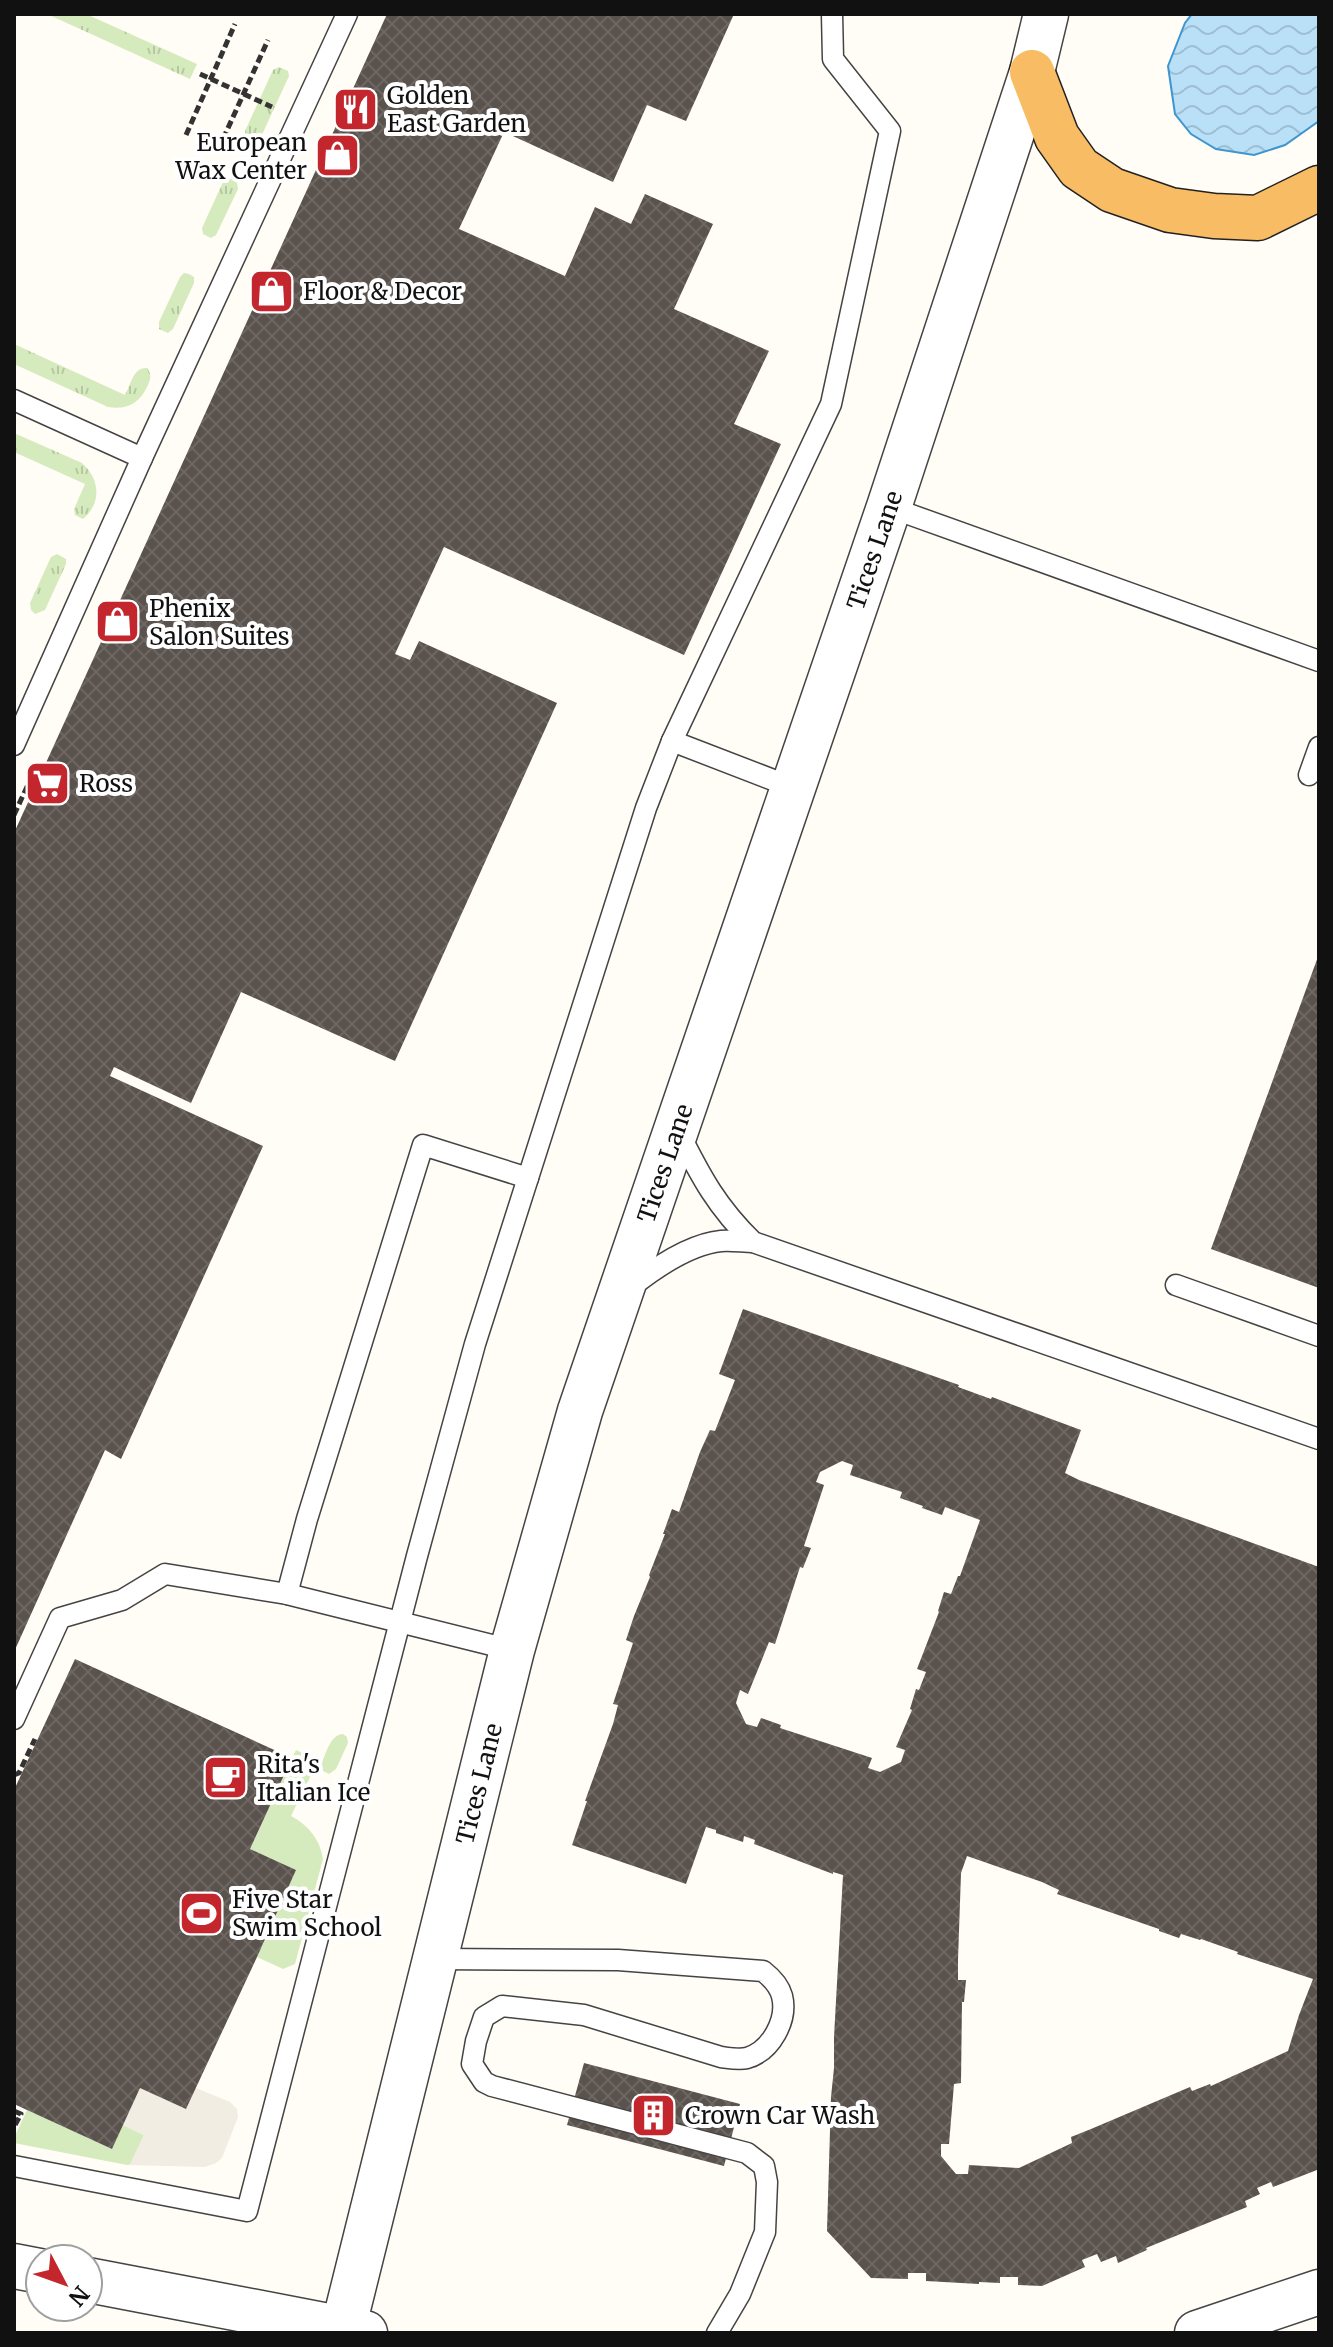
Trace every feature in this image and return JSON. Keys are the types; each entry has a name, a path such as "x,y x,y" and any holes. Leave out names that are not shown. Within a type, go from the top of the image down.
{"highway":[{"path":"1032,72 1057,137 1079,168 1112,190 1170,210 1258,218 1319,188"}],"street":[{"name":"Tices Lane","path":"354,2331 435,1959 512,1650 580,1411 889,507 1032,72 1046,14"},
{"path":"104,2283 354,2331"},
{"path":"1197,2333 1319,2292"}],"lane":[{"path":"14,745 142,458 347,14"},
{"path":"14,2166 247,2211 475,1344 646,808 672,741 831,404 890,131 833,59 832,14"},
{"path":"14,400 142,458"},
{"path":"889,507 1319,661"},
{"path":"672,741 794,788"},
{"path":"1309,775 1319,747"},
{"path":"677,1129 702,1179 728,1218 753,1242"},
{"path":"287,1594 307,1519 423,1145 528,1178"},
{"path":"619,1297 656,1267 700,1246 720,1241 753,1242 1319,1439"},
{"path":"1176,1285 1319,1336"},
{"path":"14,1719 60,1618 122,1600 165,1574 287,1594 512,1650"},
{"path":"435,1959 618,1960 751,1969 763,1971 774,1980 782,1995 784,2012 777,2032 763,2051 745,2059 721,2057 584,2015 502,2006 484,2017 472,2064 484,2082 492,2086 747,2153 764,2166 767,2182 765,2232 740,2294 717,2333"}],"path":[{"path":"186,135 235,24"},
{"path":"218,150 268,40"},
{"path":"200,74 273,108"},
{"path":"14,1775 19,1773 38,1730"},
{"path":"14,2111 21,2114 14,2127"}],"green space":[{"path":"47,14 86,14 197,64 190,79"},
{"path":"279,67 288,71 289,76 260,139 255,143 246,138 245,131 273,70"},
{"path":"228,179 237,183 238,189 216,235 211,238 203,234 202,228 223,182"},
{"path":"184,273 194,277 194,283 173,329 168,333 159,329 159,322"},
{"path":"14,344 125,395 138,370 147,368 150,379 136,402 121,408 108,407 14,364"},
{"path":"14,433 82,463 88,469 95,484 96,498 83,519 75,515 74,509 85,484 14,452"},
{"path":"57,554 66,559 66,564 45,610 35,614 30,603 51,557"},
{"path":"343,1734 348,1743 336,1769 329,1774 315,1767 291,1816 312,1833 323,1859 295,1964 283,1969 257,1957 296,1870 250,1849 296,1750 322,1762 332,1741"},
{"path":"27,2110 112,2149 123,2125 144,2135 130,2165 14,2143"}],"shaded area":[{"path":"140,2088 196,2088 230,2102 237,2109 238,2117 222,2158 205,2167 127,2165 144,2135 123,2125"}],"water":[{"path":"1192,14 1319,14 1319,121 1285,145 1254,155 1216,149 1191,134 1175,114 1168,66 1185,23"}],"building":[{"path":"387,14 734,14 686,121 647,105 613,182 504,132 459,229 565,276 595,207 631,224 645,194 713,224 674,309 769,351 734,424 781,444 684,655 444,547 395,654 410,660 419,641 557,703 395,1061 241,992 191,1103 114,1067 110,1076 263,1146 121,1459 105,1450 14,1652 14,833"},
{"path":"1319,954 1319,1288 1211,1249"},
{"path":"743,1309 1081,1430 1065,1473 1319,1567 1317,2170 1273,2187 1271,2182 1257,2188 1260,2194 1245,2201 1247,2207 1146,2248 1118,2263 1116,2256 1101,2262 1097,2254 1082,2260 1085,2267 1042,2286 1018,2285 1018,2277 1000,2277 1000,2283 979,2284 926,2281 926,2273 908,2273 908,2279 871,2278 827,2231 843,1875 754,1844 755,1840 744,1836 743,1842 706,1827 686,1884 572,1845 613,1724 618,1705 613,1704 633,1643 626,1640 634,1616 672,1509 679,1512 700,1452 710,1430 715,1431 735,1380 719,1374","holes":["842,1461 853,1465 850,1475 902,1492 900,1498 922,1508 942,1515 945,1507 980,1520 960,1576 951,1594 944,1592 917,1669 926,1672 919,1690 916,1689 912,1710 896,1747 905,1750 901,1762 880,1772 868,1768 872,1758 780,1728 781,1725 761,1718 757,1727 746,1724 736,1703 740,1690 748,1694 769,1642 775,1644 800,1567 803,1568 811,1548 804,1546 824,1485 816,1482 820,1472","967,1856 1042,1882 1059,1890 1057,1894 1159,1931 1179,1938 1181,1934 1201,1939 1313,1979 1288,2051 1211,2086 1192,2091 1190,2087 1071,2137 1072,2143 1019,2168 969,2165 968,2174 956,2174 941,2156 941,2144 949,2144 954,2084 961,2083 962,2002 966,1980 958,1980 958,1960 961,1873"]},
{"path":"75,1659 292,1758 250,1849 296,1870 257,1957 186,2109 140,2088 112,2149 14,2104 14,1790"},
{"name":"Crown Car Wash","path":"584,2063 740,2104 724,2166 567,2125"}],"place":[{"name":"Golden East Garden","path":"356,109"},
{"name":"European Wax Center","path":"338,156"},
{"name":"Floor & Decor","path":"272,291"},
{"name":"Phenix Salon Suites","path":"118,622"},
{"name":"Ross","path":"48,783"},
{"name":"Rita's Italian Ice","path":"226,1778"},
{"name":"Five Star Swim School","path":"201,1913"},
{"name":"Crown Car Wash","path":"654,2115"}]}
